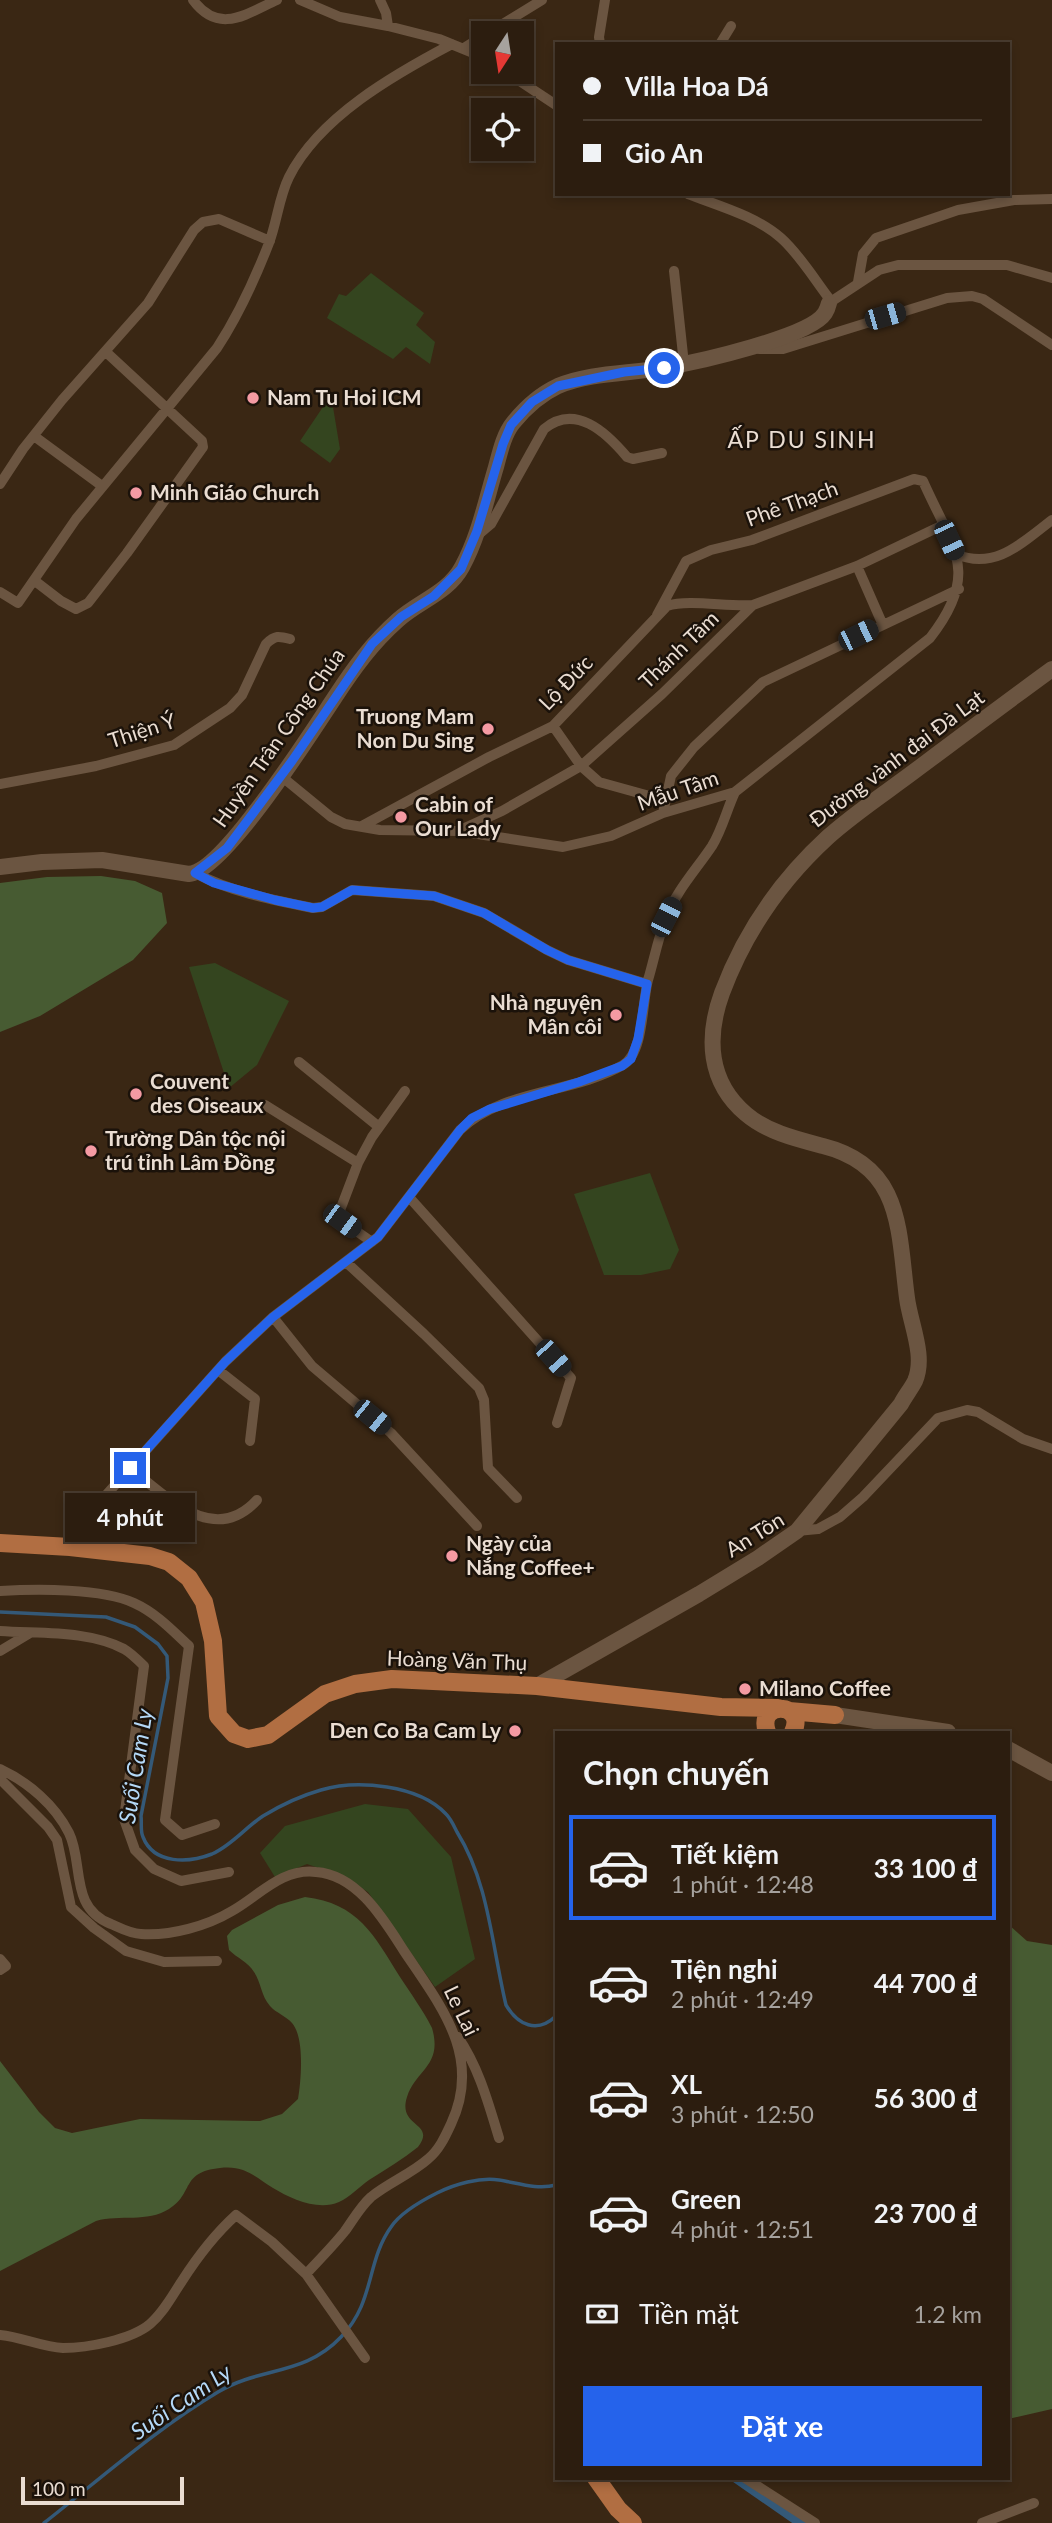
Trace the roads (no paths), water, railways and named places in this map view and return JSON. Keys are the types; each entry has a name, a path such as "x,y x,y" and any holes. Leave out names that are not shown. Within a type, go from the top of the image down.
{"main road":[{"name":"Huyền Trân Công Chúa","path":"195,873 227,848 281,776 372,644 401,617 450,583 461,569 511,425 532,402 558,386 583,379 684,364 746,349 813,324 825,314 829,303"},
{"name":"Đường vành đai Đà Lạt","path":"797,1531 901,1404 915,1381 919,1360 909,1314 892,1201 880,1179 862,1161 834,1149 774,1131 757,1122 732,1100 719,1080 713,1057 712,1030 718,1004 735,963 756,924 782,887 812,853 845,822 1052,668"},
{"path":"0,867 42,862 102,860 195,873"},
{"name":"An Tôn","path":"537,1686 711,1587 797,1531"},
{"name":"Hoàng Văn Thụ","path":"0,1543 70,1546 150,1556 169,1562 189,1578 204,1602 213,1641 218,1716 234,1734 248,1739 268,1735 325,1694 355,1684 392,1679 537,1686 721,1707 784,1709 835,1715"},
{"name":"Hoàng Văn Thụ","path":"721,1707 746,1716 767,1731"},
{"path":"767,1731 766,1718 769,1713 784,1709 796,1719 794,1731"},
{"path":"794,1731 810,1720 835,1715 941,1731"},
{"path":"1010,1750 1052,1773"},
{"path":"597,2480 618,2509 633,2523"}],"street":[{"path":"193,0 207,14 219,19 235,20 277,0"},
{"path":"300,0 317,3 340,17 388,26 471,51"},
{"path":"380,0 388,26"},
{"path":"507,21 541,0"},
{"path":"600,42 605,0"},
{"path":"721,42 731,26"},
{"path":"0,592 18,603 76,519 226,334 270,241 289,177 335,119 376,88 452,44"},
{"path":"464,48 471,44"},
{"path":"525,84 555,103"},
{"path":"714,199 780,237 808,270 828,297 829,303"},
{"path":"858,282 863,254 876,239 958,210 1014,200 1052,199"},
{"path":"0,484 62,400 148,303 194,230 203,222 219,219 270,241"},
{"name":"Huyền Trân Công Chúa","path":"829,303 879,270 898,265 1007,265 1052,278"},
{"path":"674,271 684,364"},
{"path":"746,349 783,349 947,298 972,296 983,299 1052,345"},
{"path":"35,581 76,609 88,603 203,447 202,441 106,352"},
{"path":"473,539 491,524 544,429 555,420 581,419 595,427 628,457 662,453"},
{"path":"34,436 102,486"},
{"name":"Phê Thạch","path":"657,615 686,561 711,550 752,540 914,479 923,481 943,525"},
{"path":"956,554 974,560 1002,556 1052,520"},
{"path":"663,813 671,776 694,747 763,682 882,623 959,589 960,575 956,554 943,525"},
{"name":"Thánh Tâm","path":"458,831 502,811 581,766 662,694 753,605 857,566 943,525"},
{"path":"857,566 882,623"},
{"name":"Mẫu Tâm","path":"281,776 331,817 345,824 380,831 458,831 563,846 611,836 663,813 735,792 930,638 942,622 959,589"},
{"name":"Lộ Đức","path":"362,826 552,726 667,606 677,602 722,606 753,605"},
{"name":"Thiện Ý","path":"0,784 96,766 174,745 230,708 242,695 266,644 272,638 280,636 290,639"},
{"path":"552,726 581,766 599,782 664,800"},
{"path":"70,1546 80,1523 218,1370 273,1317 372,1242 472,1118 523,1098 579,1082 622,1066 631,1059 638,1039 647,984 666,917 686,880 713,845 735,792"},
{"path":"195,873 214,883 313,908 322,907 352,890 434,896 484,913 568,960 647,984"},
{"path":"299,1062 379,1127"},
{"path":"372,1242 342,1221 339,1213 358,1163 405,1091"},
{"path":"265,1105 358,1163"},
{"path":"409,1196 571,1378 557,1423"},
{"path":"346,1263 479,1388 484,1400 488,1468 517,1498"},
{"path":"273,1317 312,1366 391,1433 477,1526"},
{"path":"218,1370 255,1399 250,1441"},
{"name":"An Tôn","path":"797,1531 818,1529 840,1517 863,1497 938,1418 967,1410 978,1412 1023,1439 1052,1449"},
{"path":"130,1468 184,1510 200,1517 233,1517 245,1513 257,1500"},
{"path":"0,1591 33,1589 103,1595 132,1602 159,1618 189,1646"},
{"path":"0,1631 75,1636 111,1643 127,1650 144,1666 124,1819 135,1850 154,1869 181,1881 229,1872"},
{"path":"0,1651 30,1633"},
{"path":"189,1646 213,1641"},
{"path":"189,1646 165,1820 182,1835 215,1824"},
{"name":"Le Lai","path":"0,1769 34,1790 55,1811 70,1835 78,1880 87,1905 106,1923 139,1935 186,1930 230,1912 276,1880 294,1872 319,1872 341,1880 365,1897 384,1920 444,2011 453,2029 463,2064 463,2086 458,2109 443,2142 429,2158 370,2198 330,2249 306,2274"},
{"path":"0,1779 48,1826 57,1840 71,1907 94,1928 126,1951 164,1962 217,1961"},
{"path":"0,1959 6,1966 0,1970"},
{"path":"453,2029 471,2055 499,2137"},
{"path":"0,2335 63,2348 94,2345 123,2338 149,2326 166,2308 211,2239 236,2215 272,2242 306,2274 366,2358"},
{"path":"748,2480 814,2523"},
{"path":"982,2523 1034,2503"}],"waterway":[{"name":"Suối Cam Ly","path":"0,1612 106,1617 135,1627 158,1644 167,1656 168,1678 141,1816 143,1837 155,1853 183,1860 212,1854 277,1808 321,1790 369,1785 420,1796 448,1816 468,1852 483,1894 506,2005 516,2018 528,2025 542,2025 555,2017"},
{"name":"Suối Cam Ly","path":"44,2523 150,2438 195,2406 234,2384 312,2358 341,2337 360,2310 383,2240 400,2216 412,2207 444,2190 476,2180 492,2179 535,2186 555,2185"},
{"path":"739,2480 801,2523"}],"place":[{"name":"Nam Tu Hoi ICM","path":"253,398"},
{"name":"Minh Giáo Church","path":"136,493"},
{"name":"Truong Mam Non Du Sing","path":"488,729"},
{"name":"Cabin of Our Lady","path":"401,817"},
{"name":"Nhà nguyện Mân côi","path":"616,1015"},
{"name":"Couvent des Oiseaux","path":"136,1094"},
{"name":"Trường Dân tộc nội trú tỉnh Lâm Đồng","path":"91,1151"},
{"name":"Ngày của Nắng Coffee+","path":"452,1556"},
{"name":"Milano Coffee","path":"745,1689"},
{"name":"Den Co Ba Cam Ly","path":"515,1731"}],"district":[{"name":"ẤP DU SINH","path":"802,440"}]}
